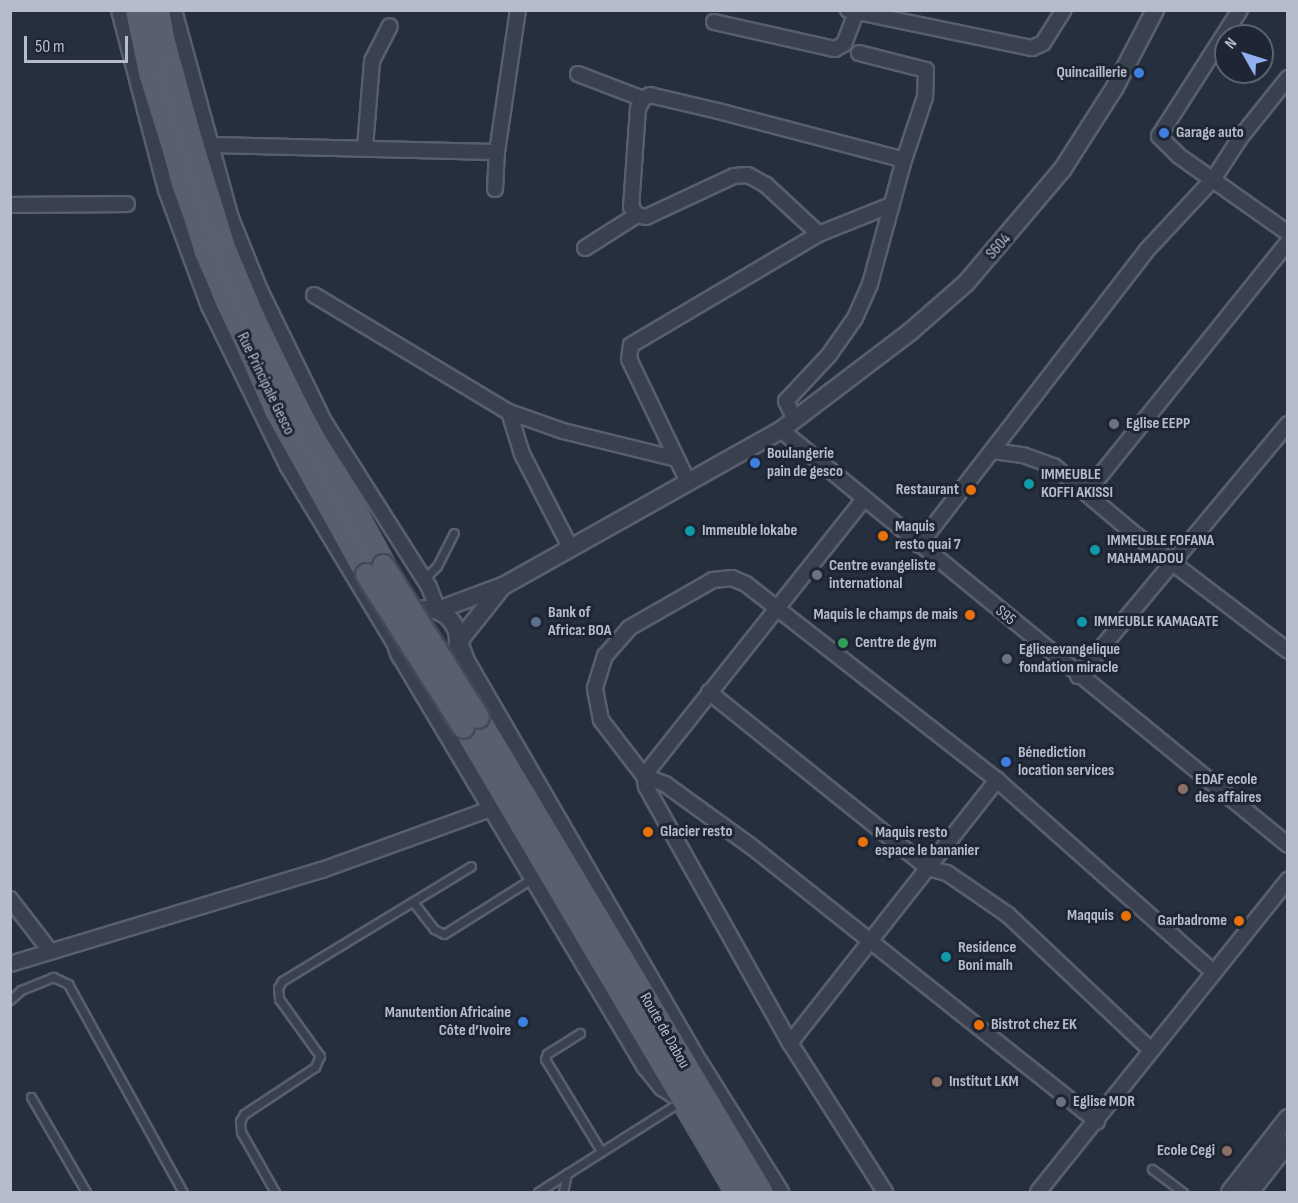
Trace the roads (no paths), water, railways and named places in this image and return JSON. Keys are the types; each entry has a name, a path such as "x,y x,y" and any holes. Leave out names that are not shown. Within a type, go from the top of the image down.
{"main road":[{"name":"Rue Principale Gesco","path":"136,10 148,73 205,252 275,410 470,722 552,874"},
{"name":"Rue Principale Gesco","path":"158,10 170,69 224,246 272,362 375,570"},
{"name":"Route de Dabou","path":"552,874 737,1192"},
{"name":"Route de Dabou","path":"552,874 762,1192"}],"street":[{"path":"118,10 166,190 209,306 288,467 493,808 552,874"},
{"path":"174,10 231,218 298,373 424,579 438,610 454,622 459,641 475,677 700,1064 780,1192"},
{"path":"495,189 497,152 518,10"},
{"path":"714,22 835,49 844,44 854,11 1032,48 1043,43 1064,10"},
{"name":"S604","path":"503,586 569,545 688,482 788,425 926,318 966,283 1016,228 1089,129 1155,10"},
{"path":"1240,10 1159,136 1179,156 1214,178 1287,233"},
{"path":"365,147 373,56 390,26"},
{"path":"788,425 786,400 829,355 855,318 870,284 903,164 925,97 926,70 859,53"},
{"path":"578,74 643,99"},
{"path":"919,545 1146,251 1214,178 1240,138 1287,78"},
{"path":"819,234 766,185 748,175 734,176 646,217 637,215 631,207 638,108 643,99 650,95 718,111 897,158 903,164"},
{"path":"210,145 497,152"},
{"path":"10,205 127,204"},
{"path":"688,482 628,359 631,345 819,234 891,205"},
{"path":"585,248 637,215"},
{"path":"1087,492 1287,242"},
{"path":"314,295 509,412 563,431 677,459"},
{"path":"509,412 522,454 569,545"},
{"path":"1078,676 1287,424"},
{"name":"S95","path":"788,425 864,499 1287,845"},
{"path":"993,451 1023,455 1054,466 1287,651"},
{"path":"864,499 708,692 645,776 646,786 790,1043 885,1192"},
{"path":"1097,1121 872,939 665,784 645,776 601,720 595,688 605,656 629,628 713,580 732,578 746,584 779,607 997,780 1214,973"},
{"path":"503,586 459,641 452,660 434,671 424,672 401,655 396,638 403,620 419,610 438,610 503,586"},
{"path":"708,692 928,868 947,873 1008,915 1151,1050"},
{"path":"790,1043 997,780"},
{"path":"10,964 322,870 493,808"},
{"path":"1044,1191 1151,1050 1287,880"},
{"path":"10,899 50,951"},
{"path":"1230,1192 1287,1118"},
{"path":"1250,1192 1287,1143"}],"lane":[{"path":"424,579 437,566 454,533"},
{"path":"275,1192 242,1132 240,1121 243,1114 315,1067 320,1056 279,999 278,988 282,981 471,866"},
{"path":"413,902 434,929 444,934 552,874"},
{"path":"10,1000 21,990 53,978 68,984 183,1192"},
{"path":"580,1033 547,1054 544,1059 601,1151"},
{"path":"31,1097 86,1192"},
{"path":"538,1192 682,1100"},
{"path":"1152,1169 1183,1192"},
{"path":"563,1192 567,1173"}],"place":[{"name":"Quincaillerie","path":"1139,73"},
{"name":"Garage auto","path":"1164,133"},
{"name":"Eglise EEPP","path":"1114,424"},
{"name":"Boulangerie pain de gesco","path":"755,463"},
{"name":"IMMEUBLE KOFFI AKISSI","path":"1029,484"},
{"name":"Restaurant","path":"971,490"},
{"name":"Immeuble lokabe","path":"690,531"},
{"name":"Maquis resto quai 7","path":"883,536"},
{"name":"IMMEUBLE FOFANA MAHAMADOU","path":"1095,550"},
{"name":"Centre evangeliste international","path":"817,575"},
{"name":"Maquis le champs de mais","path":"970,615"},
{"name":"Bank of Africa: BOA","path":"536,622"},
{"name":"IMMEUBLE KAMAGATE","path":"1082,622"},
{"name":"Centre de gym","path":"843,643"},
{"name":"Egliseevangelique fondation miracle","path":"1007,659"},
{"name":"Bénediction location services","path":"1006,762"},
{"name":"EDAF ecole des affaires","path":"1183,789"},
{"name":"Glacier resto","path":"648,832"},
{"name":"Maquis resto espace le bananier","path":"863,842"},
{"name":"Maqquis","path":"1126,916"},
{"name":"Garbadrome","path":"1239,921"},
{"name":"Residence Boni malh","path":"946,957"},
{"name":"Manutention Africaine Côte d’Ivoire","path":"523,1022"},
{"name":"Bistrot chez EK","path":"979,1025"},
{"name":"Institut LKM","path":"937,1082"},
{"name":"Eglise MDR","path":"1061,1102"},
{"name":"Ecole Cegi","path":"1227,1151"}]}
